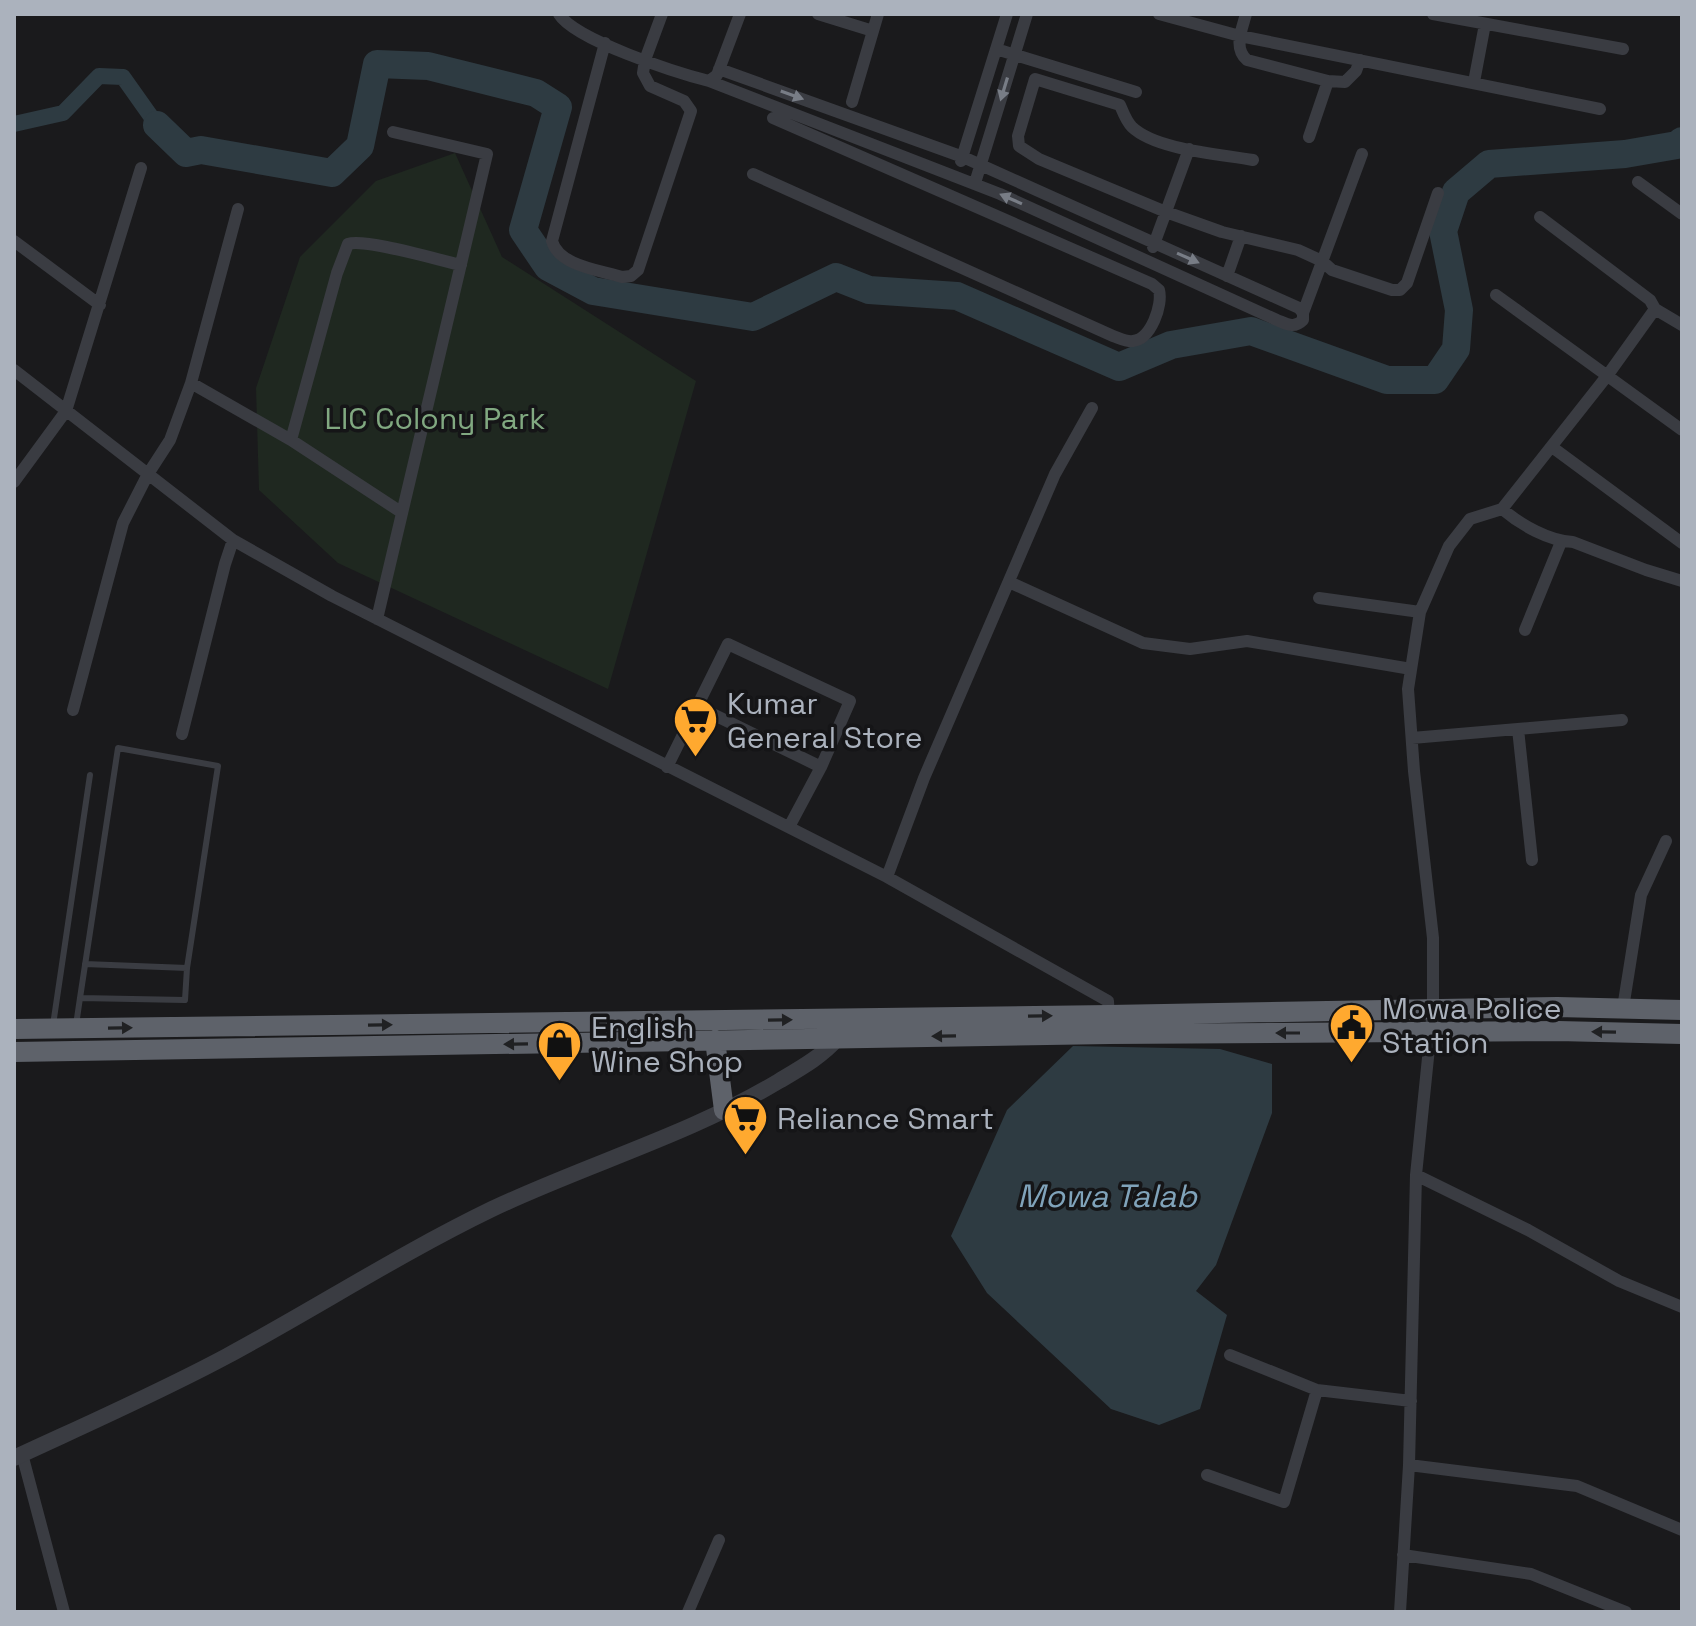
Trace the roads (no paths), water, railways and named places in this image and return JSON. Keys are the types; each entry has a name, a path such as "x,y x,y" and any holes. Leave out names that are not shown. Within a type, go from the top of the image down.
{"highway":[{"path":"14,1052 838,1038 1433,1009 1557,1007 1682,1010"},
{"path":"14,1029 1110,1025 1682,1034"},
{"path":"715,1040 724,1110"}],"street":[{"path":"559,14 575,30 673,72 709,81 966,180 1291,326 1303,320 1362,154"},
{"path":"605,43 552,241 554,250 565,259 622,277 631,276 638,270 691,111 684,101 650,86 643,73 662,14"},
{"path":"709,81 717,75 740,14"},
{"path":"818,14 873,31"},
{"path":"852,102 878,14"},
{"path":"966,180 963,157 1007,14"},
{"path":"958,199 966,180 980,165 1027,14"},
{"path":"1159,14 1240,36 1600,109"},
{"path":"1246,14 1240,36 1241,55 1247,60 1328,81 1345,82 1356,71 1360,60"},
{"path":"1433,14 1623,49"},
{"path":"1474,82 1485,24"},
{"path":"996,49 1136,92"},
{"path":"719,69 963,157 1299,308 1303,313"},
{"path":"1253,160 1189,149 1146,137 1130,126 1120,105 1035,79 1018,136 1019,146 1039,159 1166,212 1298,250 1322,261 1332,270 1392,290 1404,288 1438,193"},
{"path":"1309,137 1328,81"},
{"path":"753,174 1131,342 1147,333 1161,299 1159,290 1152,284 773,118"},
{"path":"377,619 487,154 393,132"},
{"path":"1147,261 1189,149"},
{"path":"14,482 66,411 141,168"},
{"path":"1638,182 1682,214"},
{"path":"1040,212 1048,194"},
{"path":"73,710 123,523 170,440 191,383 238,209"},
{"path":"1540,217 1650,300 1655,309 1682,325"},
{"path":"1095,237 1103,219"},
{"path":"1227,276 1241,236"},
{"path":"14,241 100,305"},
{"path":"291,440 337,273 348,244 370,244 461,265"},
{"path":"1496,295 1682,430"},
{"path":"1400,1612 1409,1465 1416,1175 1433,1009 1433,938 1408,689 1420,612 1449,546 1470,519 1502,509 1607,376 1655,309"},
{"path":"14,370 233,540 377,619 887,877 1108,1001 1110,1025"},
{"path":"191,383 291,440 401,512"},
{"path":"887,877 924,778 1055,474 1092,408"},
{"path":"1552,447 1682,543"},
{"path":"1502,509 1514,520 1561,542 1573,542 1682,581"},
{"path":"182,734 233,540"},
{"path":"1525,630 1561,542"},
{"path":"1009,582 1143,643 1190,649 1247,641 1411,669"},
{"path":"1319,598 1420,612"},
{"path":"667,767 728,644 850,701 821,767 789,827"},
{"path":"698,707 821,767"},
{"path":"1412,738 1622,720"},
{"path":"1518,729 1532,860"},
{"path":"1623,1008 1641,895 1666,841"},
{"path":"64,1612 18,1456 227,1356 400,1257 493,1209 758,1094 819,1057 838,1038"},
{"path":"1416,1175 1528,1230 1619,1281 1682,1307"},
{"path":"1230,1355 1317,1390 1411,1401"},
{"path":"1207,1475 1284,1502 1317,1390"},
{"path":"1409,1465 1577,1486 1682,1530"},
{"path":"688,1612 719,1540"},
{"path":"1403,1555 1531,1574 1626,1612"}],"lane":[{"path":"76,1028 80,998 85,964 118,748 218,766 187,968 185,1000 80,998"},
{"path":"52,1029 90,775"},
{"path":"85,964 187,968"}],"water":[{"name":"Mowa Talab","path":"1073,1046 1220,1049 1272,1064 1272,1113 1216,1265 1196,1291 1227,1315 1200,1409 1159,1425 1111,1409 987,1293 951,1236 1007,1110"}],"waterway":[{"path":"157,125 186,153 201,150 332,173 360,146 377,64 428,66 536,93 558,107 523,230 548,267 593,291 753,317 836,277 869,290 957,296 1119,367 1171,345 1251,331 1387,380 1435,380 1456,349 1459,310 1443,231 1456,192 1489,164 1625,154 1677,145 1682,141"},
{"path":"14,124 63,113 99,76 123,77 157,125"}],"place":[{"name":"Kumar General Store","path":"696,759"},
{"name":"Mowa Police Station","path":"1351,1064"},
{"name":"English Wine Shop","path":"560,1083"},
{"name":"Reliance Smart","path":"746,1157"}],"park label":[{"name":"LIC Colony Park","path":"435,418"}]}
